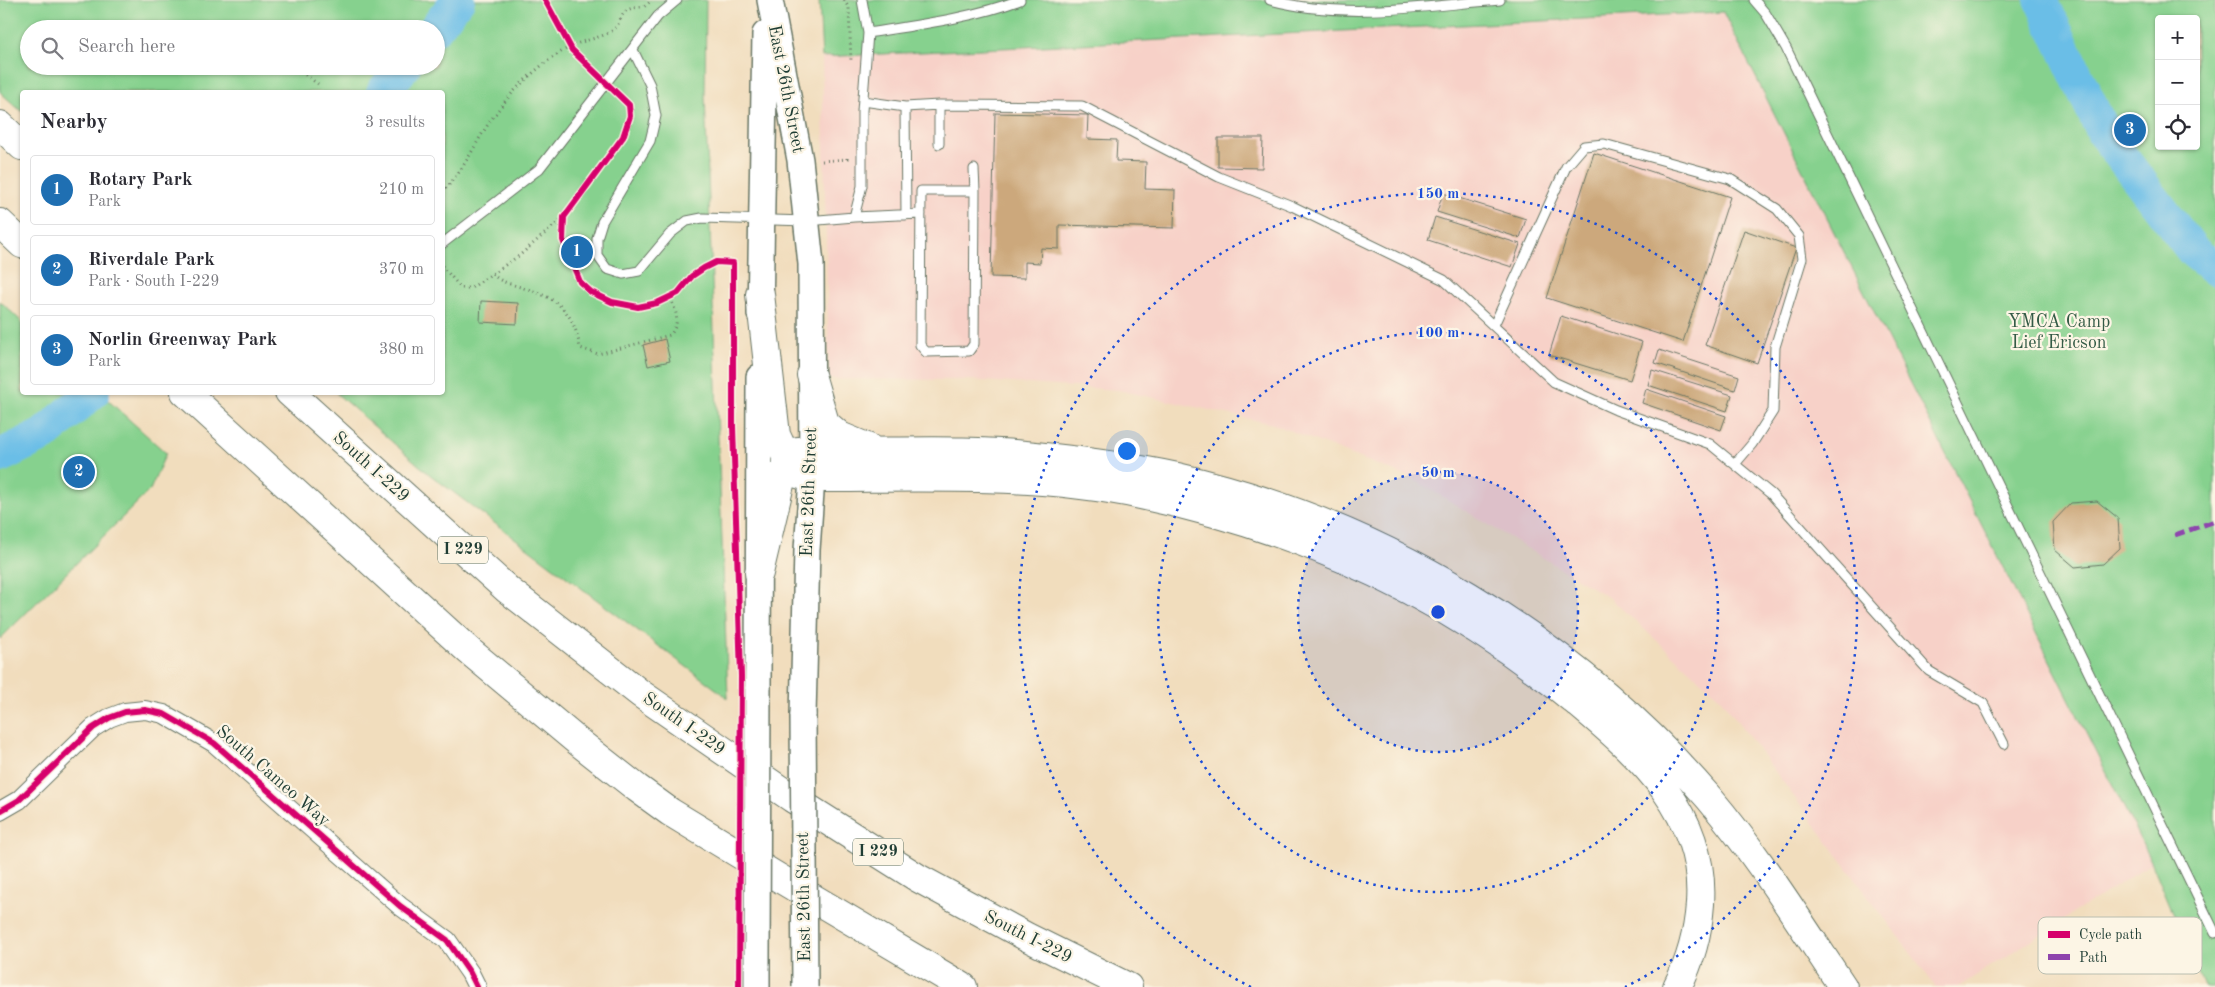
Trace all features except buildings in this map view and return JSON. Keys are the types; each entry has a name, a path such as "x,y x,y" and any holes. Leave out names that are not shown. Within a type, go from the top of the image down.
{"highway":[{"path":"0,125 20,144"},
{"path":"0,223 20,242"},
{"path":"760,294 776,435 787,462 798,474 812,478 1018,480 1083,485 1137,494 1236,518 1299,540 1361,566 1449,612 1505,646 1593,716 1635,754 1657,778 1676,804 1696,850 1700,870 1701,897 1699,921 1693,945 1677,987"},
{"path":"811,375 825,423 840,436 870,449 890,452"},
{"path":"188,395 468,650 637,788 670,812 963,987"},
{"name":"South I-229","path":"291,395 508,590 641,694 792,798 918,878 1026,937 1128,987"},
{"path":"759,573 781,480 787,462 798,451 1032,456 1125,468 1178,477 1243,496 1343,532 1387,551 1496,612 1545,646 1595,687 1655,741 1709,798 1738,834 1843,987"},
{"path":"863,928 942,987"}],"main road":[{"name":"East 26th Street","path":"757,976 760,294 768,0"},
{"name":"East 26th Street","path":"768,0 800,160 811,264 812,478 807,559 802,716 805,987"}],"street":[{"name":"South Cameo Way","path":"0,811 19,800 93,728 109,718 125,712 145,710 164,714 188,726 214,743 400,906 447,940 470,973 476,987"}],"lane":[{"path":"445,242 539,169 658,16 676,0"},
{"path":"854,218 862,186 863,101 868,33 862,0"},
{"path":"868,33 992,9 1020,0"},
{"path":"1270,0 1298,8 1323,10 1380,9 1500,0"},
{"path":"1754,0 1766,14 1786,48 2215,933"},
{"path":"633,50 650,85 656,116 650,141 602,222 596,238 597,256 607,269 623,274 638,271 670,234 687,221 702,218 807,221 921,214"},
{"path":"863,101 905,107 939,105 1082,106 1219,177 1292,206 1444,280 1554,382 1616,410 1710,444 1770,494 1929,671 1983,703 2004,744"},
{"path":"939,105 939,144"},
{"path":"905,107 906,215"},
{"path":"1494,325 1566,167 1584,146 1604,144 1730,179 1777,209 1799,236 1802,259 1775,347 1773,411 1752,444 1734,464"},
{"path":"974,169 975,191 974,344 969,351 926,352 920,345 921,191 975,191"}],"path":[{"path":"445,189 463,170 495,114 507,98 530,76 571,48 612,32 623,14 631,8 644,8 652,0"},
{"path":"844,0 848,8 851,70"},
{"path":"565,38 571,48"},
{"path":"306,75 318,84"},
{"path":"822,161 847,159 847,150"},
{"path":"445,269 461,288 471,288 520,256 564,217 570,209"},
{"path":"564,217 564,225"},
{"path":"492,274 500,281 544,294 566,311 575,324 580,348 598,354 670,335 675,329 677,314 667,298 678,293"}],"shaded area":[{"path":"1723,12 2152,863 2068,917 2038,917 2038,936 1958,987 1936,987 1721,699 1611,599 1413,479 1273,424 1118,390 969,380 829,379 822,57"}],"green space":[{"path":"0,0 706,0 705,96 728,698 429,474 338,395 445,395 445,90 20,90 20,110 0,92"},
{"name":"YMCA Camp Lief Ericson","path":"819,0 2215,0 2215,987 2204,987 2199,974 2202,974 2202,917 2175,917 2152,863 1723,12 822,57"},
{"path":"0,301 20,320 20,395 102,395 166,453 150,490 0,639"}],"waterway":[{"path":"442,20 458,0"},
{"path":"2041,0 2104,134 2193,251 2215,269"},
{"path":"385,90 397,75"},
{"path":"0,456 43,435 90,395"}],"marked path":[{"path":"2175,535 2215,521"}],"cycle path":[{"path":"545,0 572,50 629,105 630,116 623,137 564,217 563,240 580,282 591,292 612,302 638,307 657,303 678,293 692,276 716,262 733,263 733,426 741,676 739,987"},
{"path":"0,811 19,800 93,728 109,718 125,712 145,710 164,714 214,743 400,906 447,940 470,973 477,987"}],"place":[{"name":"Norlin Greenway Park","path":"2130,130"},
{"name":"Rotary Park","path":"577,252"},
{"name":"Riverdale Park","path":"79,472"}]}
